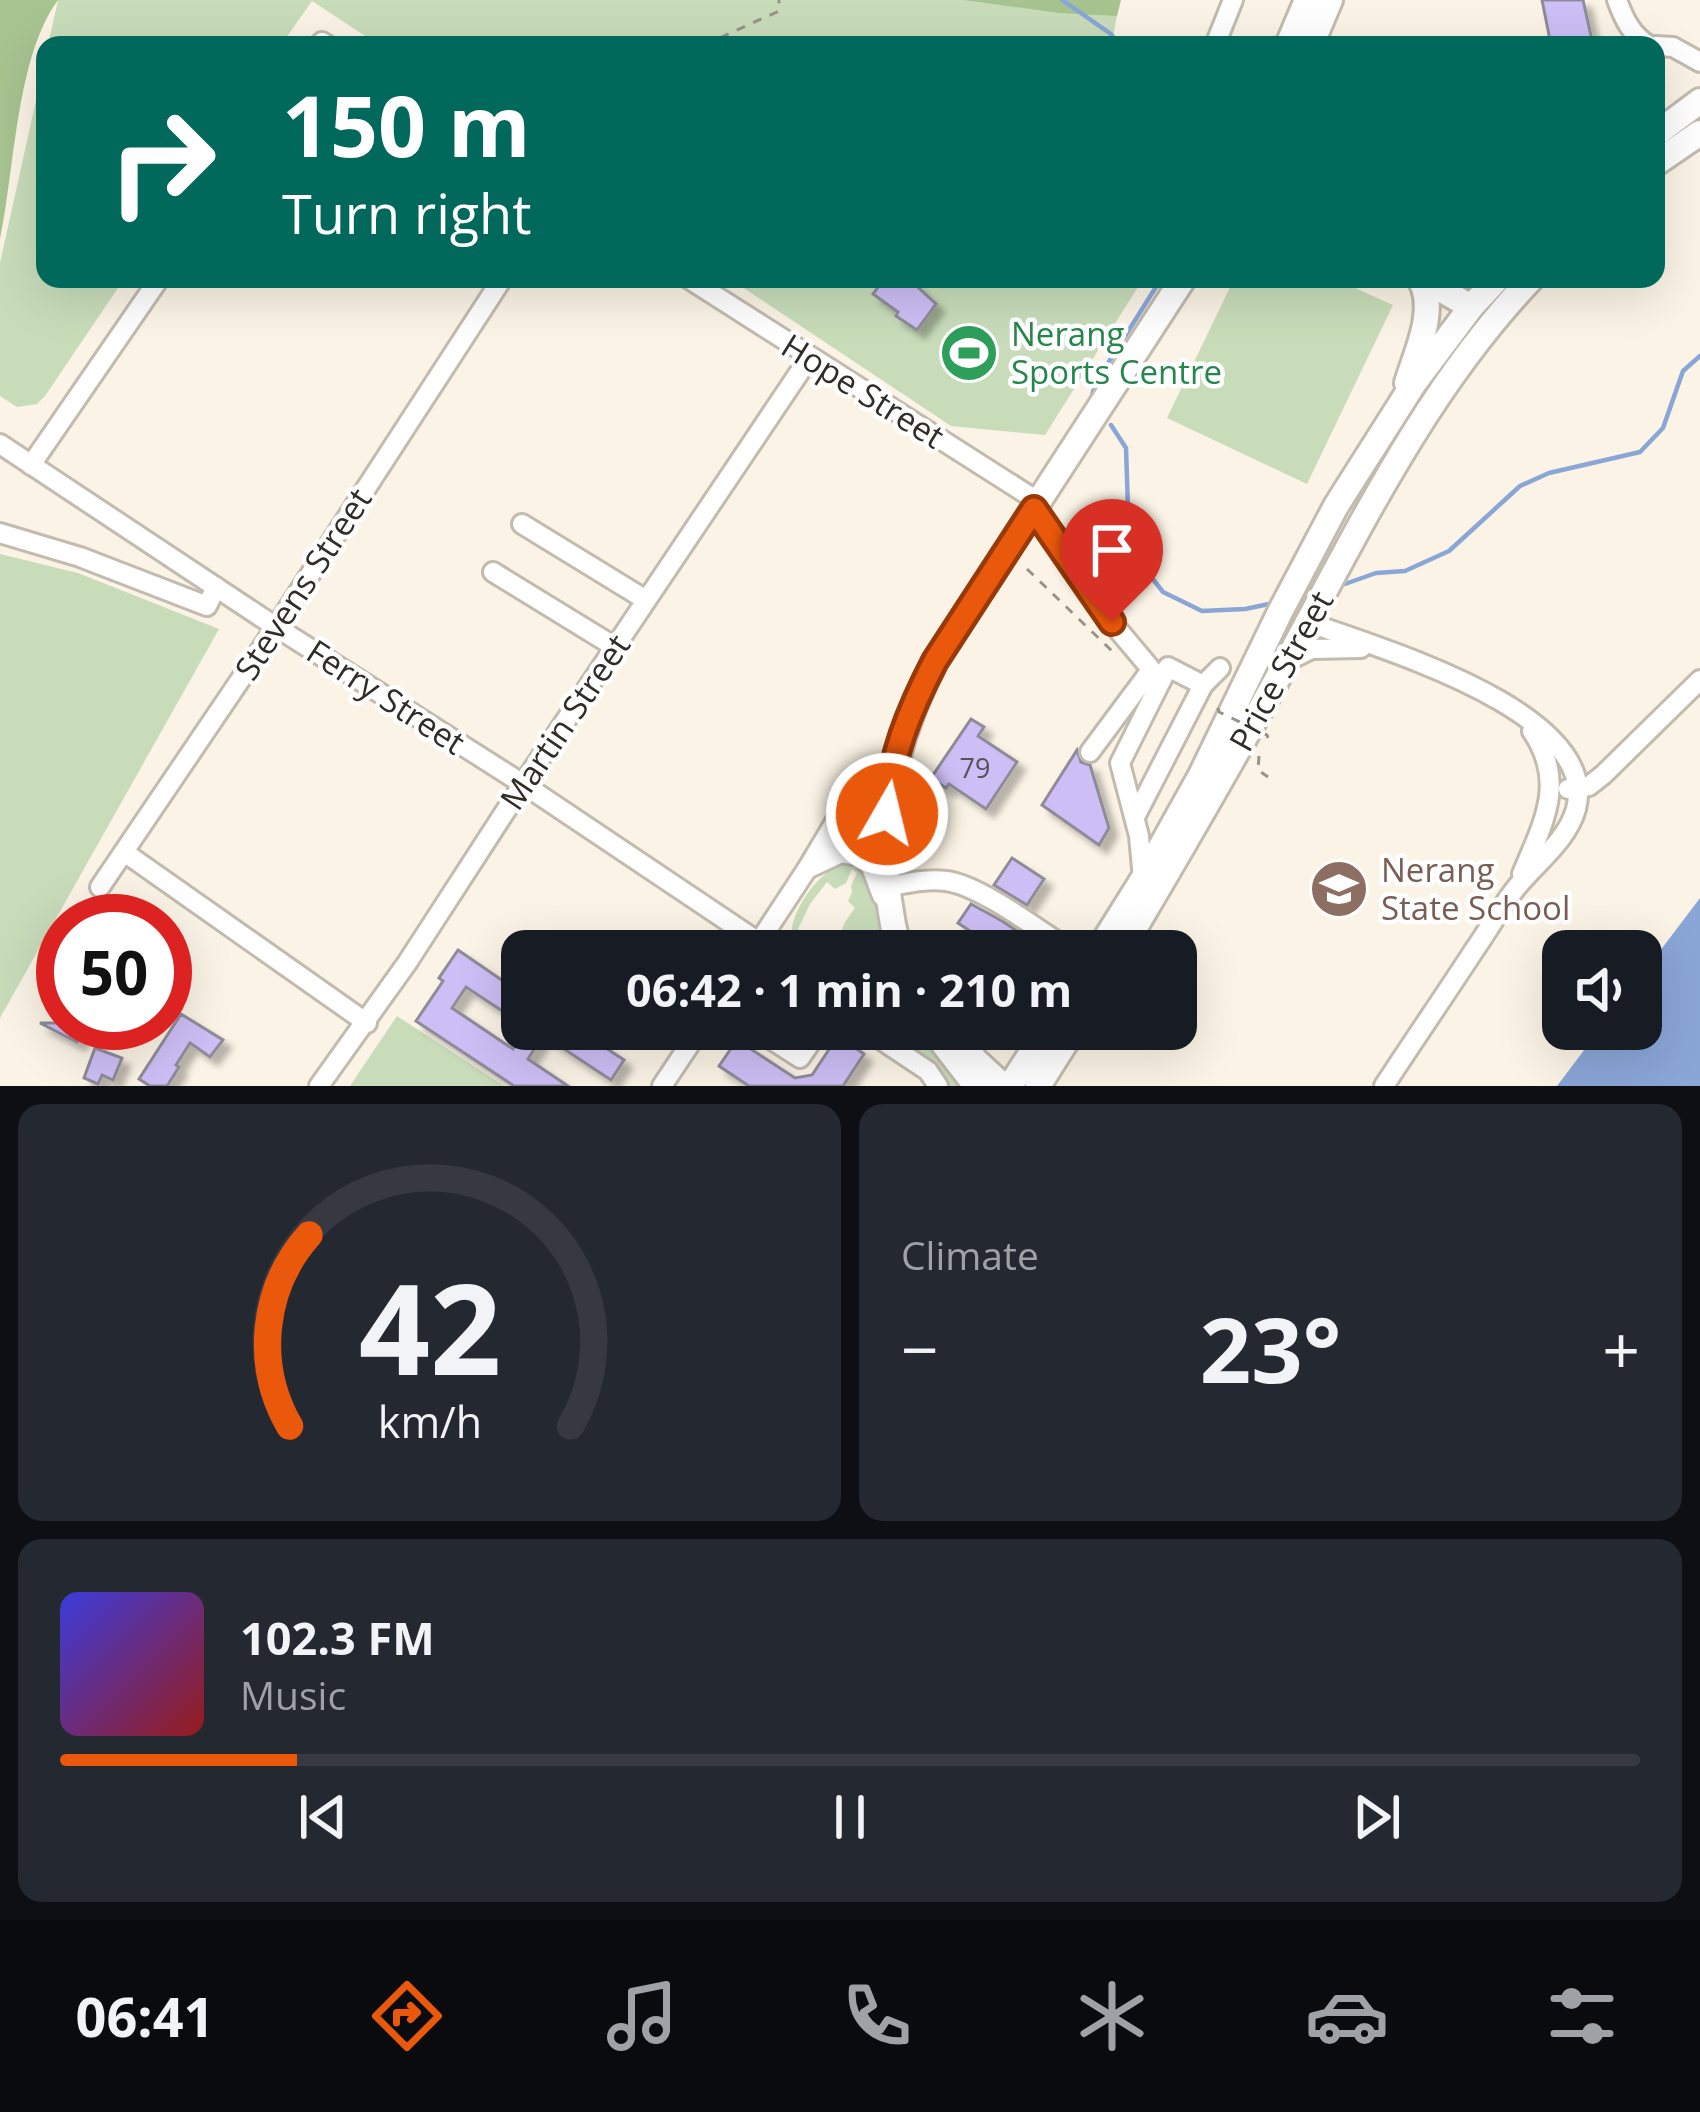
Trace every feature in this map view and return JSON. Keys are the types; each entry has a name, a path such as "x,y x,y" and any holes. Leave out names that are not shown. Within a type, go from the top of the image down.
{"main road":[{"path":"1292,36 1307,0"},
{"path":"1315,36 1331,0"},
{"path":"1324,36 1331,0"},
{"path":"1665,127 1700,101"},
{"path":"1665,158 1700,134"},
{"path":"895,930 884,887 887,805 902,734 922,685 1176,288"},
{"path":"1401,403 1426,315 1424,288"},
{"path":"1438,288 1471,307 1493,304 1519,288"},
{"path":"1401,403 1489,288"},
{"name":"Price Street","path":"1133,930 1286,663 1367,509 1440,391 1523,288"},
{"name":"Price Street","path":"1111,930 1143,879 1220,720 1243,689 1295,584 1303,547 1401,403"},
{"path":"1243,689 1285,632 1307,625"},
{"path":"948,1050 976,1086"},
{"path":"966,1050 1006,1086 1032,1050"},
{"path":"1038,1086 1061,1050"}],"street":[{"path":"1219,36 1233,0"},
{"path":"1617,0 1636,36"},
{"path":"1665,46 1700,62"},
{"path":"31,465 153,288"},
{"name":"Stevens Street","path":"100,887 496,288"},
{"name":"Hope Street","path":"703,288 1036,505"},
{"name":"Martin Street","path":"319,1086 367,1023 809,358"},
{"name":"Ferry Street","path":"0,444 523,784 735,930"},
{"path":"1036,505 1108,619 1156,675"},
{"path":"522,524 646,600"},
{"path":"0,532 207,606 216,587"},
{"path":"1295,584 1303,547"},
{"path":"494,572 615,647"},
{"path":"1307,625 1444,671 1508,707 1568,756 1578,789 1575,814 1555,846 1517,886 1384,1086"},
{"path":"1286,663 1312,649 1354,647 1389,652"},
{"path":"1090,752 1168,667 1203,685"},
{"path":"1135,817 1203,685 1220,668"},
{"path":"1143,879 1141,846 1120,765 1156,675"},
{"path":"1551,788 1589,787 1700,680"},
{"path":"1508,707 1541,744 1551,788 1548,808 1517,886"},
{"path":"1182,725 1195,730 1220,720"},
{"path":"771,930 844,809 852,804 887,805"},
{"path":"124,852 367,1023"},
{"path":"807,868 841,853 853,853 868,863 884,887 954,882 1038,930"},
{"path":"662,1086 686,1050"},
{"path":"896,1050 928,1071 938,1086"}],"path":[{"path":"724,36 779,11 779,0"},
{"path":"1027,569 1116,655"},
{"path":"1220,720 1219,712 1268,738"},
{"path":"1259,755 1257,768 1268,777"}],"green space":[{"path":"0,0 58,0 36,36 0,239"},
{"path":"58,0 1088,0 1117,16 1113,36 365,36 312,1 287,36 50,36"},
{"path":"964,0 1121,0 1117,16"},
{"path":"36,101 36,288 118,288 37,404 17,407 0,396 0,263"},
{"name":"Nerang Sports Centre","path":"744,288 1137,288 1045,435 951,426"},
{"path":"1230,288 1355,288 1393,305 1307,484 1167,418"},
{"path":"0,554 78,573 219,629 70,894 36,894 36,954 0,1018"},
{"path":"847,861 864,875 879,930 842,930 855,908 848,901 857,873 852,869 846,883 835,889 827,882 810,904 799,930 793,930 805,897"},
{"path":"397,1016 504,1086 350,1086"},
{"path":"912,1050 932,1050 959,1086 946,1086 935,1066"}],"water":[{"path":"1700,898 1700,1086 1557,1086 1584,1050 1662,1050 1662,948"}],"building":[{"path":"1542,0 1583,0 1591,36 1549,36"},
{"path":"877,288 919,288 936,304 917,330 873,294"},
{"path":"971,719 984,727 978,736 1017,762 986,809 949,784 946,788 935,781 933,775"},
{"path":"1077,750 1081,762 1090,765 1109,828 1099,845 1042,805"},
{"path":"1012,858 1044,879 1027,905 994,885"},
{"path":"971,904 1016,930 968,930 958,923"},
{"path":"458,950 501,980 501,1010 466,987 452,1008 501,1041 501,1050 534,1050 528,1059 568,1086 514,1086 416,1021 443,981 439,978"},
{"path":"192,1021 223,1040 210,1057 192,1044"},
{"path":"94,1050 122,1058 113,1080 102,1075 98,1084 84,1078"},
{"path":"158,1050 186,1050 167,1086 150,1086 139,1079"},
{"path":"566,1050 609,1050 624,1060 611,1080"},
{"path":"730,1050 752,1050 795,1078 812,1075 829,1050 864,1054 843,1086 749,1086 719,1066"}],"waterway":[{"path":"1062,0 1112,36"},
{"path":"1092,396 1155,288"},
{"path":"1345,584 1376,573 1405,571 1449,551 1520,486 1549,473 1640,452 1663,428 1683,371 1700,356"},
{"path":"1111,425 1126,448 1128,509 1145,569 1163,592 1202,611 1269,604"}],"place":[{"name":"Nerang Sports Centre","path":"969,353"},
{"name":"Nerang State School","path":"1339,889"}],"route":[{"path":"887,814 896,754 922,685 1034,509 1112,622"}]}
